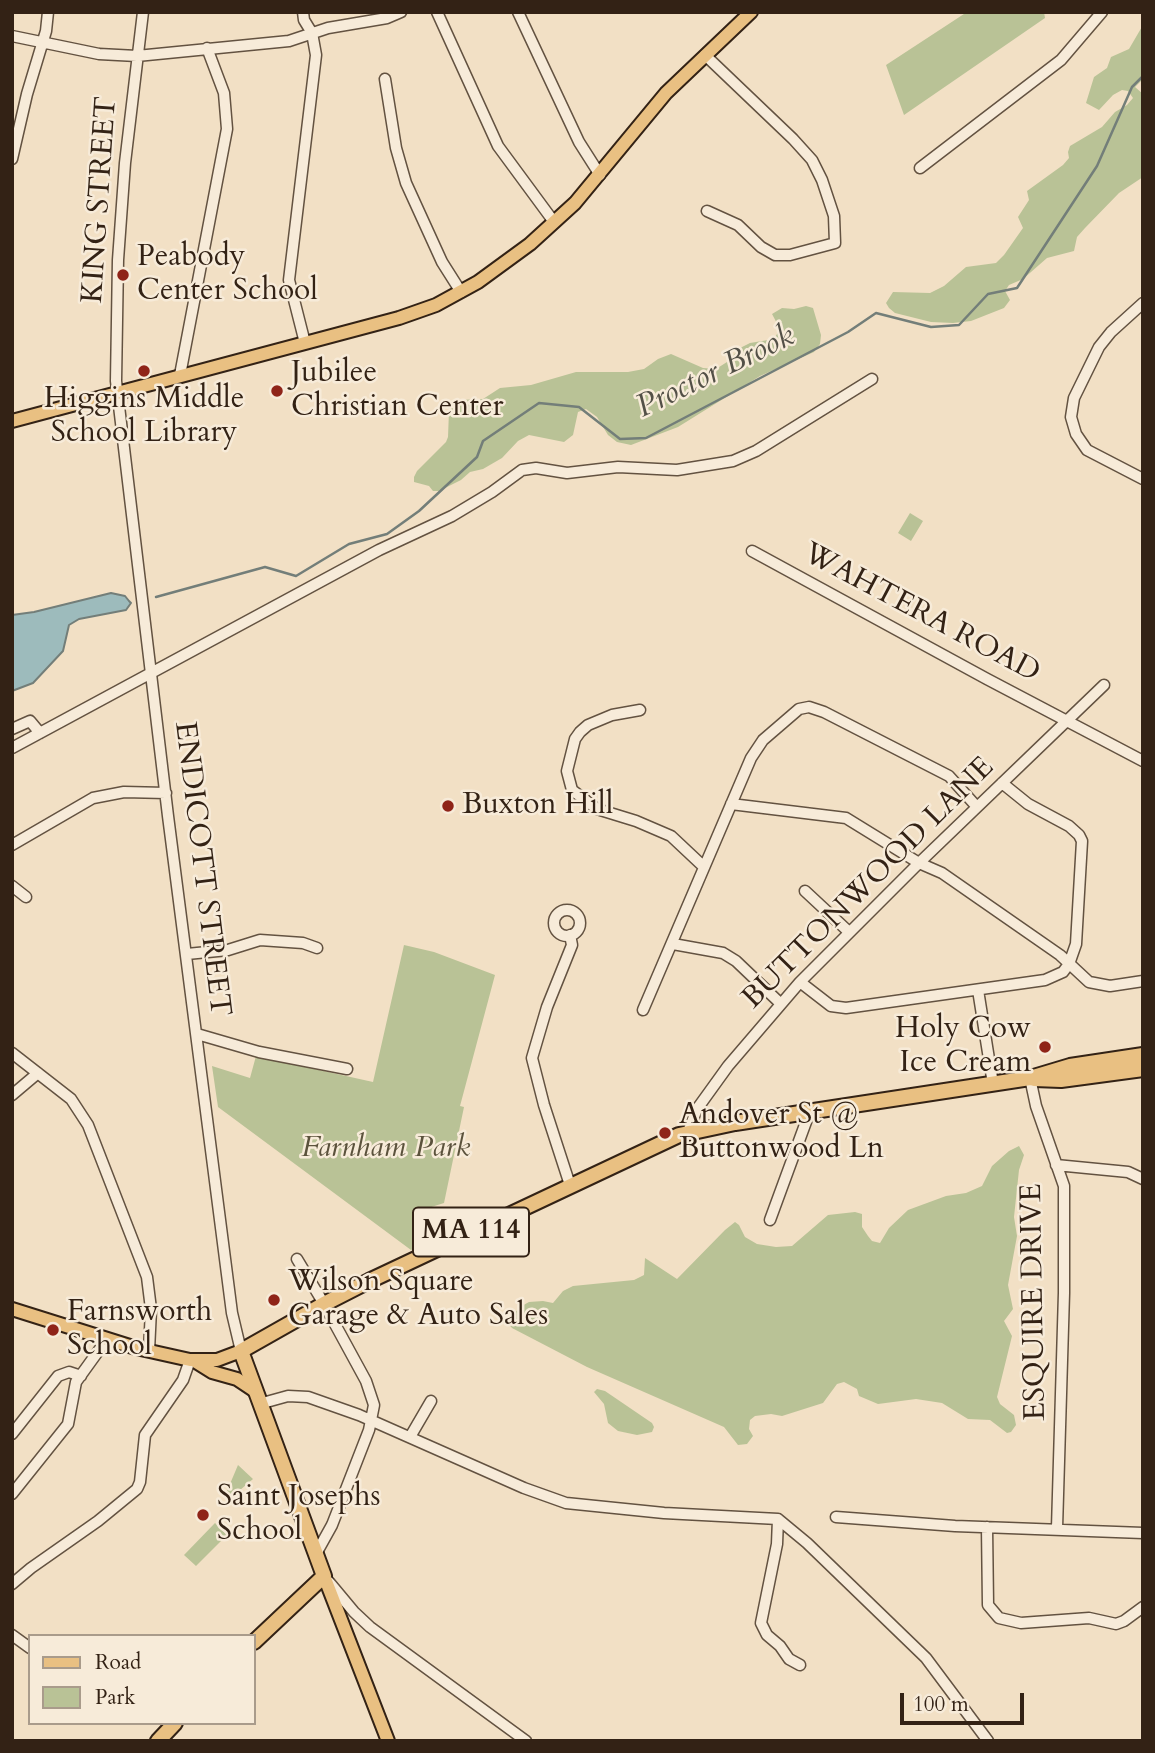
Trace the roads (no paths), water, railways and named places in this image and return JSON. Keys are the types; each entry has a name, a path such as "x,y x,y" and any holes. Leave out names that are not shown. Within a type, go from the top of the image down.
{"highway":[{"name":"MA 114","path":"1030,1079 1070,1066 1143,1054"},
{"name":"MA 114","path":"241,1351 324,1304 412,1260 669,1138 688,1132 993,1084 1030,1079 1061,1080 1143,1069"},
{"path":"241,1351 324,1576 256,1640"},
{"path":"158,1741 173,1725"}],"main road":[{"path":"12,421 399,318 461,292 503,265 554,222 600,175 666,93 751,12"},
{"path":"12,1309 149,1351 191,1360 216,1360 241,1351"},
{"path":"191,1360 212,1372 237,1379 257,1398"},
{"path":"324,1576 388,1741"}],"street":[{"path":"12,159 48,12"},
{"name":"KING STREET","path":"118,391 118,260 125,163 143,12"},
{"path":"303,12 304,19 313,33 316,55 289,272 293,302 305,343"},
{"path":"437,12 498,146 554,222"},
{"path":"518,12 579,142 600,175"},
{"path":"920,168 1061,60 1102,12"},
{"path":"12,36 99,54 138,56 289,41 398,13"},
{"path":"180,375 227,129 224,93 207,48"},
{"path":"705,55 812,160 834,216 835,243 802,253 775,255 761,247 738,225 707,211"},
{"path":"385,79 396,148 406,183 442,262 461,292"},
{"path":"1143,303 1111,332 1099,347 1074,398 1071,417 1076,434 1087,450 1143,479"},
{"path":"12,748 387,546 452,516 522,470 536,468 567,473 618,467 677,470 733,461 756,452 872,379"},
{"name":"ENDICOTT STREET","path":"118,391 232,1312 241,1351"},
{"name":"WAHTERA ROAD","path":"752,551 1143,761"},
{"name":"BUTTONWOOD LANE","path":"688,1132 694,1115 708,1093 800,982 1104,685"},
{"path":"643,1010 746,767 758,746 804,707 824,712 949,776 977,807"},
{"path":"640,710 612,715 593,722 580,732 575,739 567,771 572,790 597,809 671,836 704,867"},
{"path":"12,729 30,721 40,733"},
{"path":"800,982 831,1006 838,1008 1053,978 1063,972 1076,944 1082,841 1069,826 1028,804 1002,783"},
{"path":"12,845 93,798 113,793 166,793"},
{"path":"731,804 846,818 919,863 942,873 1041,941 1090,982 1100,986 1143,981"},
{"path":"12,886 26,897"},
{"path":"805,891 849,932"},
{"path":"570,935 572,946 540,1026 532,1058 570,1185"},
{"path":"187,954 219,952 260,940 303,943 317,948"},
{"path":"673,944 717,951 729,957 781,1004"},
{"path":"978,990 993,1084"},
{"path":"197,1034 258,1052 346,1069"},
{"path":"12,1053 76,1105 88,1125 147,1277 151,1309 149,1351"},
{"path":"12,1095 37,1073"},
{"name":"ESQUIRE DRIVE","path":"1030,1079 1036,1106 1063,1186 1063,1306 1057,1528"},
{"path":"770,1220 810,1111"},
{"path":"1056,1165 1128,1172 1143,1180"},
{"path":"296,1259 370,1389 374,1405 372,1421 332,1525 317,1552"},
{"path":"12,1494 68,1424 74,1388 107,1339"},
{"path":"12,1584 98,1521 136,1489 145,1435 183,1380 191,1360"},
{"path":"12,1434 58,1376 69,1372 81,1376"},
{"path":"257,1398 299,1395 372,1421 524,1488 566,1503 664,1513 778,1519 807,1543 926,1658 988,1741"},
{"path":"410,1437 431,1401"},
{"path":"836,1517 987,1527 1143,1533"},
{"path":"778,1519 777,1544 761,1623 766,1635 780,1646 789,1659 800,1665"},
{"path":"987,1527 988,1605 999,1618 1021,1623 1089,1618 1116,1624 1143,1607"},
{"path":"324,1576 370,1628 526,1741"},
{"path":"12,1635 28,1647"}],"water":[{"path":"111,593 125,596 131,603 126,610 79,619 69,625 63,651 33,683 12,691 12,615"}],"waterway":[{"name":"Proctor Brook","path":"156,597 265,567 296,576 349,544 387,534 419,511 477,457 483,441 539,403 579,407 620,439 646,438 848,332 876,313 931,327 959,325 988,294 1017,288 1097,166 1132,87 1143,76"}],"place":[{"name":"Peabody Center School","path":"123,275"},
{"name":"Higgins Middle School Library","path":"144,371"},
{"name":"Jubilee Christian Center","path":"277,391"},
{"name":"Buxton Hill","path":"448,806"},
{"name":"Holy Cow Ice Cream","path":"1045,1047"},
{"name":"Andover St @ Buttonwood Ln","path":"665,1133"},
{"name":"Wilson Square Garage & Auto Sales","path":"274,1300"},
{"name":"Farnsworth School","path":"53,1330"},
{"name":"Saint Josephs School","path":"203,1515"}],"park label":[{"name":"Farnham Park","path":"386,1149"}]}
